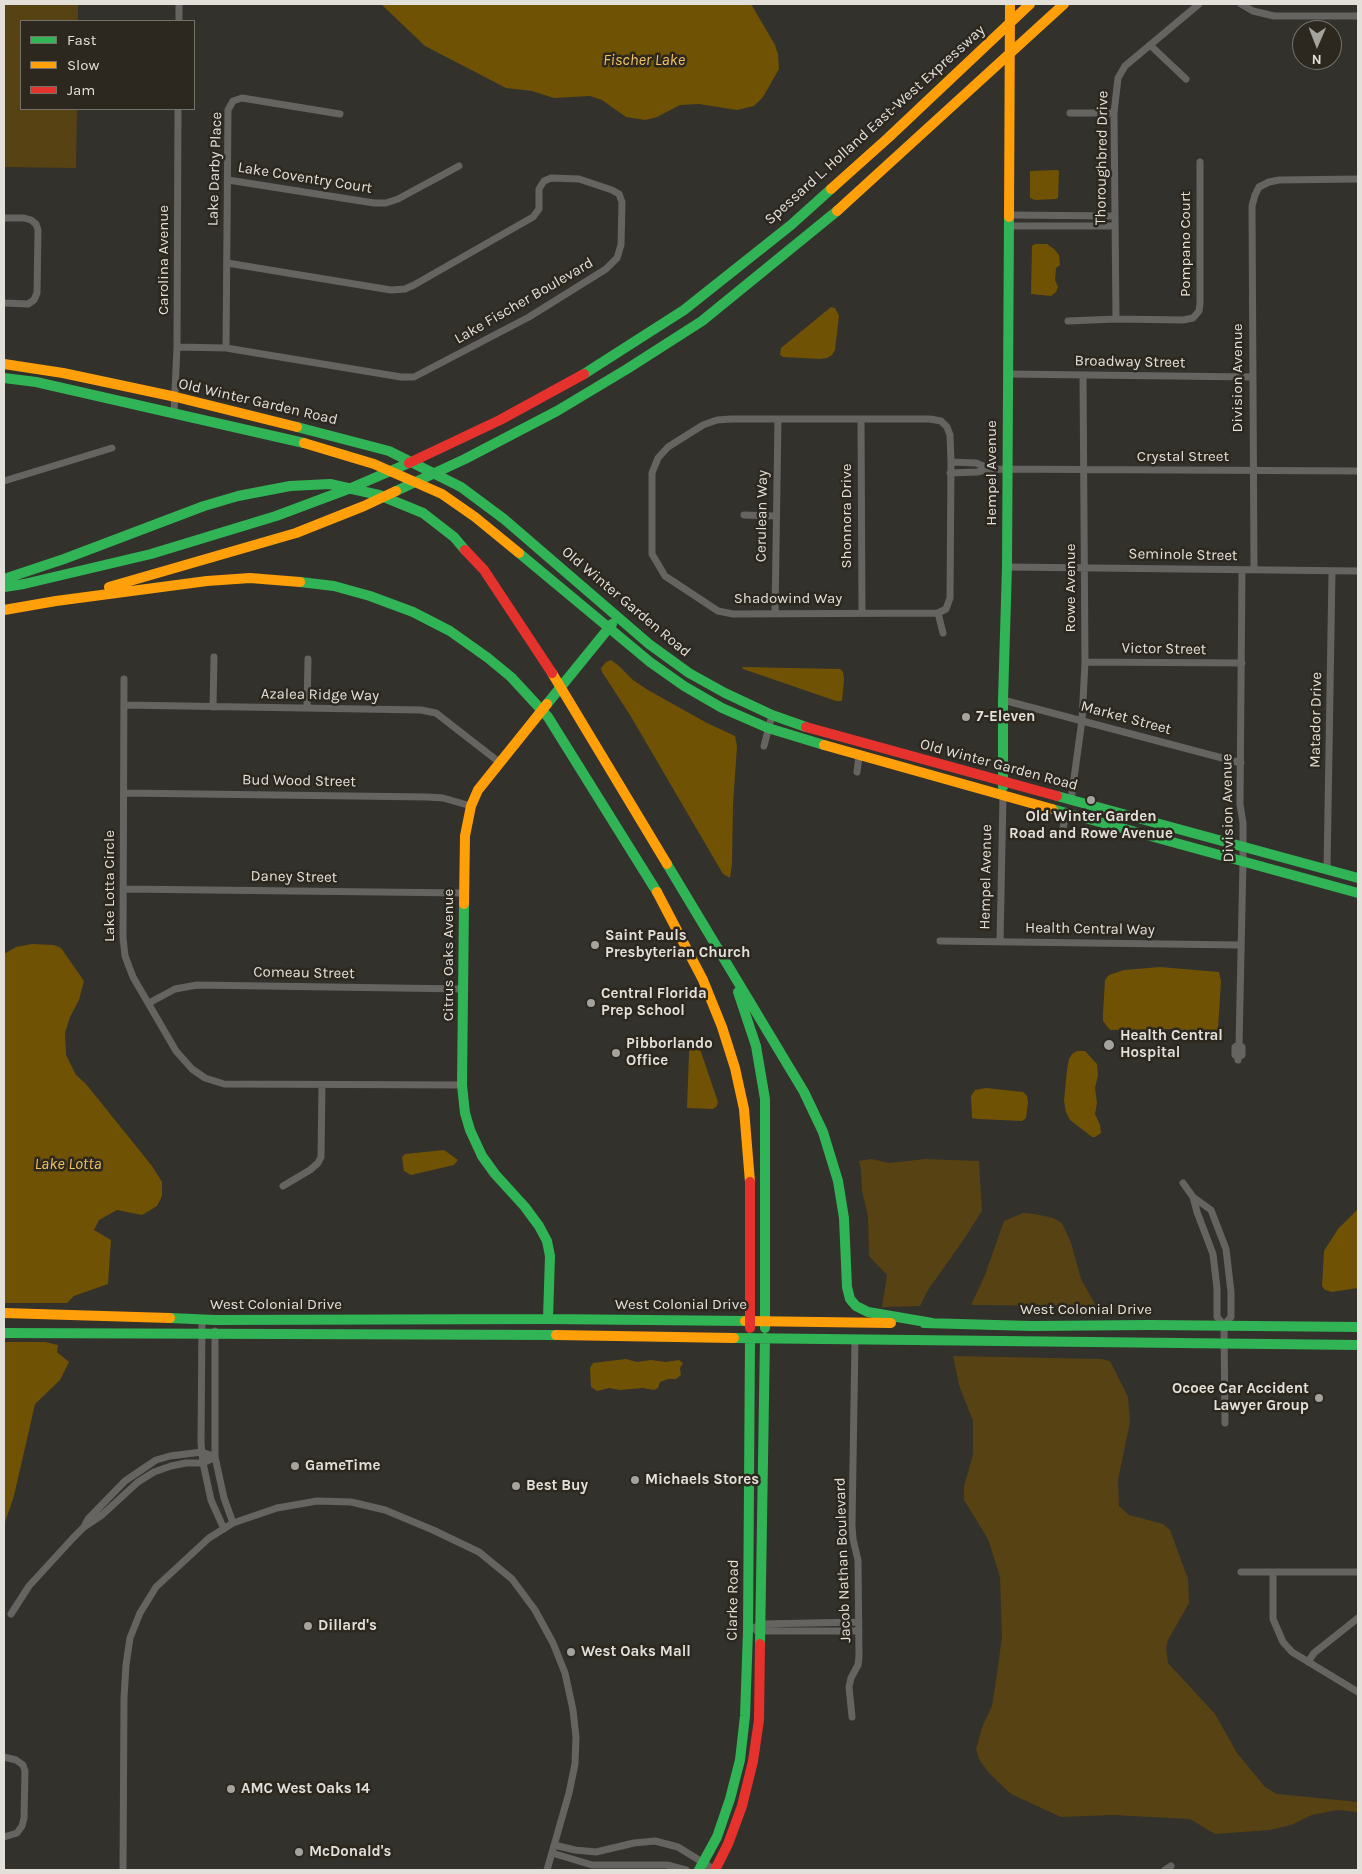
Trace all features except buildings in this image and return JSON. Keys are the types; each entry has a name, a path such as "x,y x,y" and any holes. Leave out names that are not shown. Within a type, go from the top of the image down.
{"main road":[{"name":"Spessard L. Holland East-West Expressway","path":"4,587 151,554 276,516 351,488 429,455 500,420 585,373 684,310 791,225 888,138 1030,4"},
{"path":"4,610 56,600 134,580 296,533 404,488 465,459 564,406 702,320 751,281 851,198 1064,4"},
{"name":"Hempel Avenue","path":"1003,796 1003,700 1007,568 1010,5"},
{"name":"Old Winter Garden Road","path":"4,364 63,373 176,397 344,438 389,451 461,487 504,519 649,644 688,673 772,716 1003,782 1358,878"},
{"name":"Old Winter Garden Road","path":"4,378 36,382 322,447 374,464 442,494 475,517 650,662 684,686 722,708 768,728 859,756 1358,893"},
{"path":"4,579 64,559 204,506 238,496 290,486 330,484 379,495 423,513 454,537 484,570 554,676 726,964 752,1003 798,1080 829,1147 836,1172 843,1209 846,1237 847,1287 850,1299 856,1306 868,1312 932,1323"},
{"name":"Clarke Road","path":"56,600 207,581 250,578 334,586 370,596 413,612 450,631 488,658 511,678 548,717 662,900 703,980 722,1027 735,1068 744,1108 751,1197 748,1631 745,1716 740,1760 730,1798 717,1837 702,1867"},
{"name":"Citrus Oaks Avenue","path":"548,1319 550,1256 547,1240 525,1207 495,1174 482,1156 470,1130 465,1113 462,1085 465,836 471,806 478,790 618,618"},
{"name":"Clarke Road","path":"715,1870 728,1844 742,1806 753,1761 759,1720 765,1338 766,1129 764,1090 754,1037 726,964"},
{"name":"West Colonial Drive","path":"4,1313 215,1320 548,1319 932,1323 1046,1327 1224,1325 1358,1327"},
{"path":"524,1335 538,1329 548,1319"},
{"path":"550,1334 556,1328 577,1320"},
{"name":"West Colonial Drive","path":"4,1333 550,1334 855,1340 1358,1345"}],"street":[{"path":"179,4 179,20"},
{"name":"Thoroughbred Drive","path":"1116,319 1114,113 1118,78 1125,66 1199,4"},
{"path":"1241,4 1253,11 1274,16 1358,16"},
{"path":"1150,45 1186,79"},
{"name":"Lake Darby Place","path":"226,348 228,110 233,101 242,98 340,114"},
{"name":"Carolina Avenue","path":"174,412 177,347 178,110"},
{"path":"1070,113 1114,113"},
{"name":"Pompano Court","path":"1068,321 1116,319 1183,320 1193,318 1199,311 1200,162"},
{"name":"Lake Coventry Court","path":"228,180 374,204 386,204 459,166"},
{"name":"Lake Fischer Boulevard","path":"177,347 226,348 401,377 414,377 529,317 606,269 616,258 621,245 622,202 619,194 612,190 579,179 550,178 544,181 539,190 539,209 533,217 405,289 392,290 227,263"},
{"name":"Division Avenue","path":"1254,570 1252,206 1255,195 1260,187 1269,182 1280,180 1358,180"},
{"path":"1009,221 1115,216"},
{"path":"4,218 31,220 36,224 38,230 37,293 34,300 28,304 4,303"},
{"path":"1009,221 1114,226"},
{"name":"Broadway Street","path":"1008,374 1252,377"},
{"name":"Rowe Avenue","path":"1071,800 1082,720 1085,662 1083,375"},
{"name":"Shadowind Way","path":"731,418 861,419 930,419 941,421 947,427 950,435 951,462 950,598 946,609 938,613 733,614 718,611 665,576 652,554 652,473 658,458 668,447 704,425 717,420 731,418"},
{"name":"Cerulean Way","path":"775,614 778,419"},
{"name":"Shonnora Drive","path":"861,419 862,613"},
{"path":"4,481 112,448"},
{"path":"951,462 976,463 991,469"},
{"path":"950,473 1007,469"},
{"name":"Crystal Street","path":"1007,469 1358,471"},
{"path":"744,515 776,516"},
{"name":"Seminole Street","path":"1007,568 1358,571"},
{"name":"Division Avenue","path":"1238,1058 1242,1055 1242,1047 1239,1045 1243,823 1240,804 1242,570"},
{"name":"Matador Drive","path":"1327,870 1332,571"},
{"path":"938,613 944,633"},
{"path":"212,707 214,657"},
{"path":"307,708 308,659"},
{"name":"Victor Street","path":"1085,662 1242,663"},
{"name":"Lake Lotta Circle","path":"124,679 123,937 125,956 133,977 176,1051 192,1069 206,1078 224,1084 462,1085"},
{"name":"Market Street","path":"1003,700 1241,763"},
{"name":"Azalea Ridge Way","path":"124,705 421,710 436,713 499,762"},
{"path":"764,746 772,716"},
{"path":"856,772 859,756"},
{"name":"Bud Wood Street","path":"124,793 427,797 443,798 471,806"},
{"name":"Hempel Avenue","path":"1000,942 1003,796"},
{"path":"1062,831 1067,813"},
{"name":"Daney Street","path":"123,889 464,893"},
{"name":"Health Central Way","path":"940,941 1240,945"},
{"name":"Comeau Street","path":"149,1003 175,989 197,985 463,989"},
{"path":"283,1186 310,1170 320,1159 322,1085"},
{"path":"1183,1183 1193,1197 1211,1210 1226,1249 1232,1292 1230,1317 1224,1325 1225,1423"},
{"path":"1193,1197 1213,1254 1218,1288 1217,1317 1224,1325"},
{"path":"202,1319 203,1463 211,1500 224,1529"},
{"path":"215,1320 215,1457 224,1498 233,1523"},
{"name":"Jacob Nathan Boulevard","path":"852,1717 849,1687 860,1657 858,1560 852,1525 855,1340"},
{"path":"84,1527 88,1519 125,1481 156,1460 170,1456 202,1452 215,1457"},
{"path":"11,1614 29,1586 84,1527 102,1515 138,1482 154,1472 186,1463 203,1463 215,1457"},
{"path":"123,1870 124,1698 126,1665 130,1638 140,1613 156,1587 209,1538 233,1523 277,1508 317,1501 359,1504 388,1511 479,1552 512,1579 535,1610 553,1643 565,1673 573,1710 576,1736 575,1764 570,1793 547,1870"},
{"path":"1240,1572 1358,1572"},
{"path":"1273,1572 1273,1619 1283,1642 1292,1652 1358,1692"},
{"path":"1308,1662 1314,1652 1358,1618"},
{"path":"748,1631 761,1627 859,1622"},
{"path":"761,1627 859,1631"},
{"path":"4,1757 16,1760 23,1765 25,1771 24,1818 22,1826 17,1833 4,1837"},
{"path":"553,1849 596,1852 634,1843 655,1841 678,1847 702,1867 715,1870"},
{"path":"553,1849 592,1865 667,1865 686,1870"}],"shaded area":[{"path":"4,4 78,4 78,20 20,20 20,110 77,110 76,168 4,167"},
{"path":"871,1159 890,1163 925,1159 979,1161 982,1211 928,1290 920,1306 882,1307 887,1275 869,1256 868,1216 862,1191 859,1161"},
{"path":"1023,1213 1053,1218 1062,1223 1071,1243 1081,1279 1096,1306 971,1305 985,1275 1004,1221"},
{"path":"953,1356 1101,1359 1110,1361 1128,1397 1130,1422 1118,1480 1119,1506 1129,1515 1163,1524 1170,1530 1188,1579 1189,1603 1168,1640 1166,1648 1168,1663 1215,1714 1237,1753 1265,1787 1277,1794 1358,1802 1358,1812 1338,1810 1312,1815 1291,1825 1270,1830 1215,1834 1190,1819 1113,1815 1061,1817 1011,1794 990,1774 980,1761 976,1749 983,1725 992,1706 995,1688 1002,1637 1000,1577 988,1539 964,1500 964,1486 973,1455 973,1421 959,1385"}],"water":[{"name":"Fischer Lake","path":"381,4 751,4 775,45 779,69 763,97 754,106 737,110 699,104 680,105 657,117 645,120 626,117 602,100 590,96 554,98 532,91 506,88 425,46"},
{"path":"1030,171 1059,171 1058,198 1035,200 1030,198"},
{"path":"1035,244 1047,244 1059,255 1060,265 1056,268 1055,280 1058,287 1051,296 1031,294 1032,246"},
{"path":"831,307 835,308 839,316 835,350 832,355 820,359 783,357 780,355 781,348"},
{"path":"611,660 633,680 648,690 707,723 735,736 737,746 730,878 723,874 630,715 602,672 601,668 606,662"},
{"path":"742,667 840,669 843,672 844,680 842,701 836,701 743,669"},
{"name":"Lake Lotta","path":"32,944 54,945 61,948 84,981 79,1000 70,1017 65,1033 66,1055 76,1075 86,1084 152,1166 162,1182 162,1196 157,1206 142,1215 117,1210 99,1220 94,1230 111,1240 108,1284 74,1296 67,1303 4,1303 4,954 16,947"},
{"path":"1160,967 1219,972 1221,981 1218,1029 1214,1032 1194,1034 1178,1029 1110,1030 1103,1021 1105,980 1109,975 1124,970"},
{"path":"693,1042 699,1046 718,1102 717,1106 713,1109 687,1108 690,1043"},
{"path":"1077,1051 1085,1051 1097,1064 1098,1075 1095,1088 1097,1103 1095,1114 1101,1133 1095,1137 1092,1137 1070,1120 1066,1112 1064,1101 1067,1070 1069,1059"},
{"path":"986,1088 1023,1092 1027,1096 1028,1102 1026,1118 1022,1121 972,1118 971,1096 975,1090"},
{"path":"444,1150 458,1160 454,1165 411,1175 404,1171 402,1157 405,1154"},
{"path":"1358,1209 1358,1288 1332,1292 1325,1290 1322,1286 1324,1251 1338,1229"},
{"path":"4,1342 45,1342 58,1345 57,1352 69,1362 60,1380 35,1404 14,1496 4,1525"},
{"path":"626,1359 637,1362 679,1360 683,1363 680,1368 681,1375 676,1379 660,1382 658,1388 654,1390 643,1388 620,1390 609,1388 597,1391 591,1387 590,1368 593,1363"}],"traffic: fast":[{"path":"584,374 684,310 791,225 831,189"},
{"path":"396,491 465,459 557,411 627,369 702,321 837,211"},
{"path":"1003,787 1003,700 1007,567 1009,217"},
{"path":"4,378 36,382 304,443"},
{"path":"297,427 389,451 461,487 504,519 649,644 689,673 725,693 772,715 806,727"},
{"path":"4,587 151,554 276,516 351,488 409,463"},
{"path":"4,579 64,559 204,506 238,496 290,486 330,484 379,495 423,513 454,537 465,550"},
{"path":"519,553 650,662 684,686 722,708 768,728 824,745"},
{"path":"300,582 334,586 370,596 413,612 450,631 511,677 548,717 657,892"},
{"path":"547,704 612,624"},
{"path":"1057,796 1358,878"},
{"path":"1052,809 1358,893"},
{"path":"667,864 804,1092 823,1132 838,1181 844,1218 847,1287 850,1299 856,1306 868,1312 932,1323"},
{"path":"464,904 462,1085 465,1113 470,1130 482,1156 495,1174 525,1207 547,1241 550,1256 548,1319"},
{"path":"738,992 756,1046 765,1099 765,1328"},
{"path":"170,1318 215,1320 548,1319 745,1321"},
{"path":"924,1323 1031,1326 1358,1327"},
{"path":"4,1333 556,1335"},
{"path":"734,1338 1358,1345"},
{"path":"699,1870 717,1837 730,1799 740,1760 745,1716 748,1631 750,1338"},
{"path":"760,1644 765,1338"}],"traffic: slow":[{"path":"1009,217 1010,4"},
{"path":"831,189 1030,4"},
{"path":"837,211 1064,4"},
{"path":"4,364 63,373 176,397 297,427"},
{"path":"304,443 374,464 442,494 475,517 519,553"},
{"path":"109,587 296,533 396,491"},
{"path":"4,610 56,601 207,581 250,578 300,582"},
{"path":"552,673 667,864"},
{"path":"464,904 465,836 471,806 478,790 547,704"},
{"path":"824,745 1052,809"},
{"path":"657,892 703,980 722,1027 735,1068 744,1109 750,1182"},
{"path":"4,1313 170,1318"},
{"path":"745,1321 891,1323"},
{"path":"556,1335 734,1338"}],"traffic: jam":[{"path":"409,463 500,420 584,374"},
{"path":"465,550 484,570 552,673"},
{"path":"806,727 1057,796"},
{"path":"750,1182 750,1328"},
{"path":"715,1870 728,1844 742,1806 753,1761 759,1720 760,1644"}],"place":[{"name":"7-Eleven","path":"966,717"},
{"name":"Old Winter Garden Road and Rowe Avenue","path":"1091,800"},
{"name":"Saint Pauls Presbyterian Church","path":"595,945"},
{"name":"Central Florida Prep School","path":"591,1003"},
{"name":"Health Central Hospital","path":"1109,1045"},
{"name":"Pibborlando Office","path":"616,1053"},
{"name":"Ocoee Car Accident Lawyer Group","path":"1319,1398"},
{"name":"GameTime","path":"295,1466"},
{"name":"Michaels Stores","path":"635,1480"},
{"name":"Best Buy","path":"516,1486"},
{"name":"Dillard's","path":"308,1626"},
{"name":"West Oaks Mall","path":"571,1652"},
{"name":"AMC West Oaks 14","path":"231,1789"},
{"name":"McDonald's","path":"299,1852"}]}
